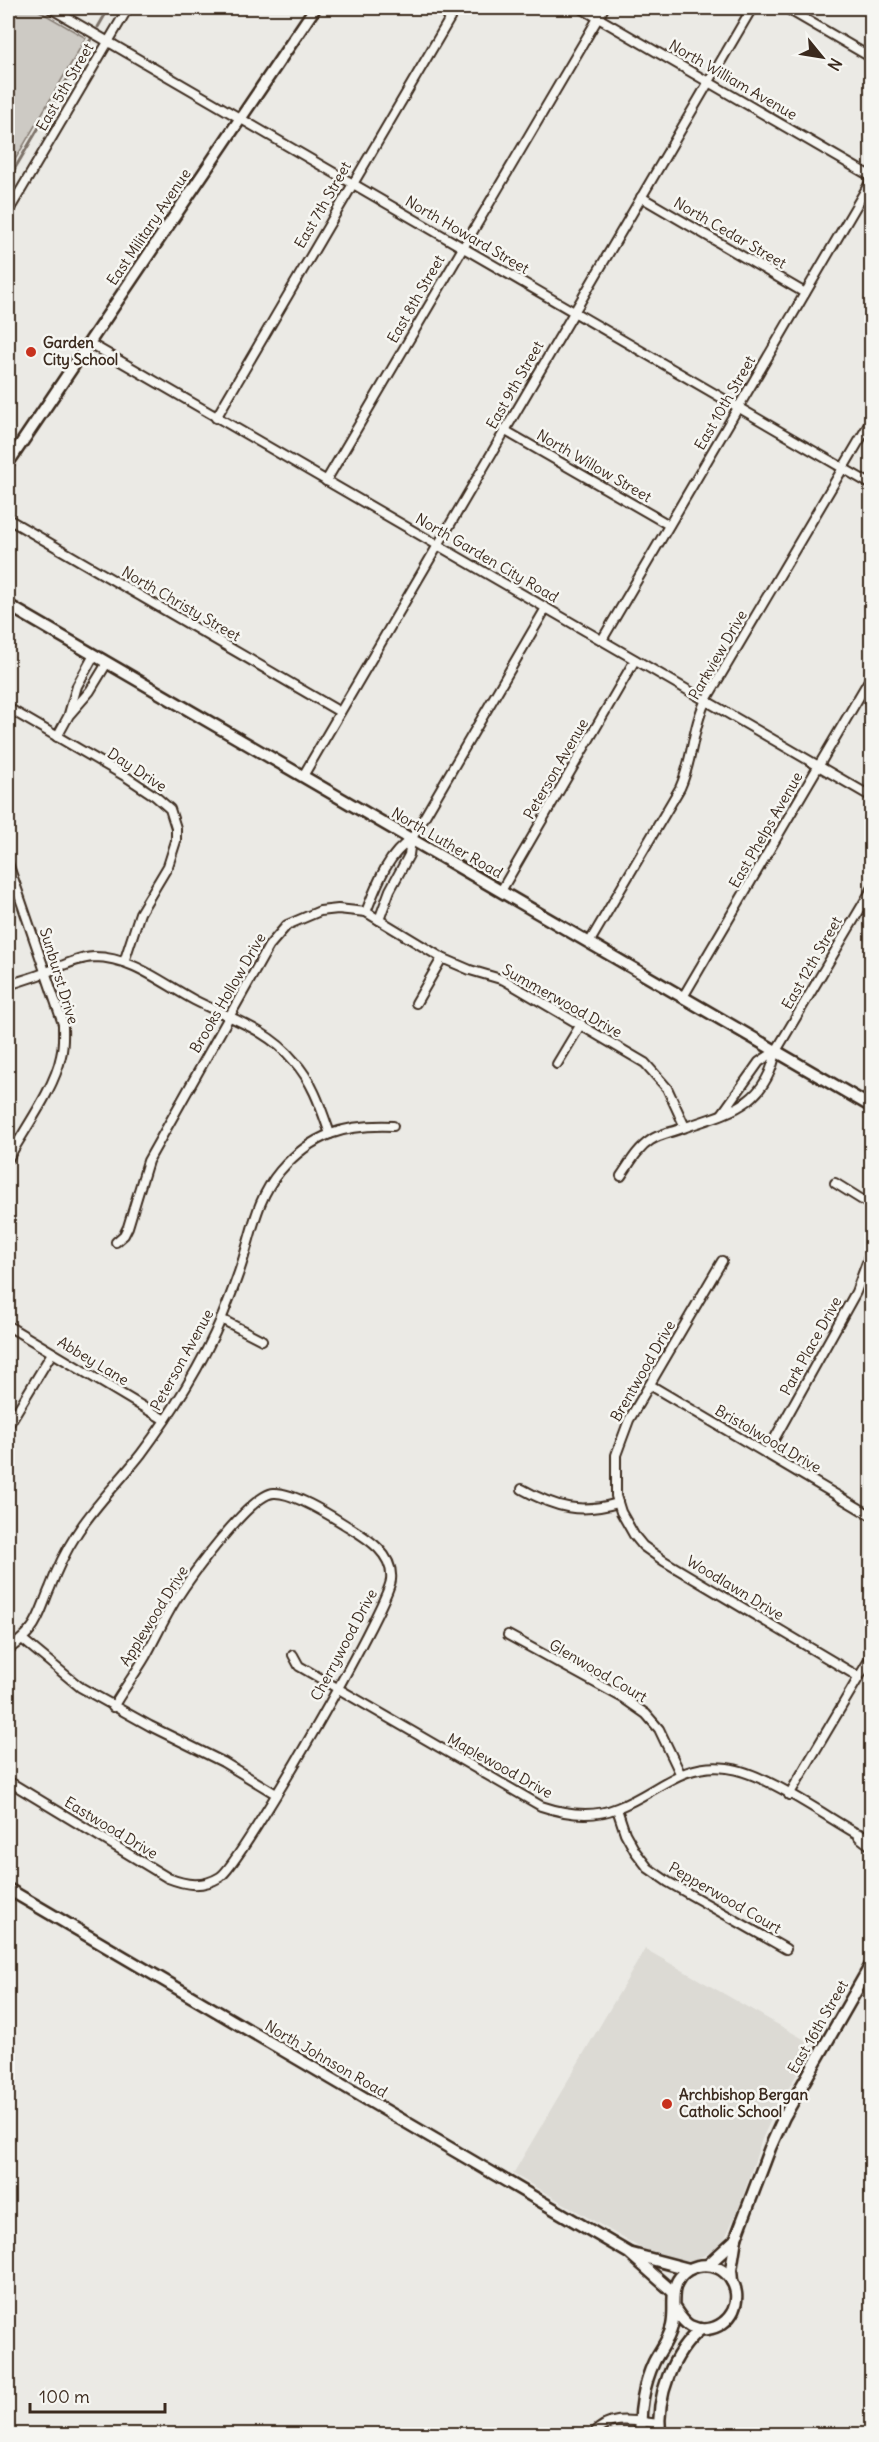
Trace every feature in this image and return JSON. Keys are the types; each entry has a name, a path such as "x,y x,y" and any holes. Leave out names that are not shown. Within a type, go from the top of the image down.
{"main road":[{"name":"East Military Avenue","path":"8,463 315,8"},
{"name":"North Luther Road","path":"8,605 872,1107"},
{"name":"North Johnson Road","path":"8,1889 629,2253 673,2292"},
{"name":"East 16th Street","path":"732,2281 731,2270 736,2238 770,2148 784,2117 872,1963"},
{"name":"East 16th Street","path":"708,2265 736,2238"},
{"name":"North Johnson Road","path":"629,2253 689,2269"},
{"path":"641,2434 640,2422 649,2373 671,2331 675,2309 673,2292 678,2279 689,2269 708,2265 724,2271 732,2281 736,2295 735,2305 730,2316 718,2326 701,2329 690,2326 681,2319 675,2309"},
{"path":"659,2429 665,2384 692,2337 701,2329"}],"street":[{"name":"North Howard Street","path":"50,8 872,485"},
{"name":"East 5th Street","path":"8,212 128,8"},
{"name":"East 7th Street","path":"216,418 351,183 456,8"},
{"name":"North William Avenue","path":"581,8 872,178"},
{"name":"East 8th Street","path":"326,481 604,8"},
{"name":"East 9th Street","path":"303,776 752,8"},
{"path":"786,8 872,58"},
{"name":"East 10th Street","path":"602,640 872,178"},
{"name":"North Cedar Street","path":"641,197 805,292"},
{"name":"North Garden City Road","path":"89,343 872,797"},
{"name":"Parkview Drive","path":"589,943 680,788 688,770 695,729 706,700 872,419"},
{"name":"North Willow Street","path":"504,430 669,525"},
{"name":"North Christy Street","path":"8,519 340,712"},
{"path":"379,920 390,890 409,855 411,840 546,608"},
{"path":"69,715 76,687 94,655"},
{"name":"Peterson Avenue","path":"501,891 635,660"},
{"path":"57,737 69,715 90,691 107,663"},
{"name":"East Phelps Avenue","path":"683,997 872,675"},
{"name":"Day Drive","path":"8,708 155,796 170,809 176,828 176,841 168,866 140,913 124,962"},
{"path":"366,912 378,882 399,847 411,840"},
{"name":"Sunburst Drive","path":"8,863 63,1024 61,1058 50,1085 8,1159"},
{"name":"East 12th Street","path":"621,1176 639,1150 652,1139 741,1107 751,1100 773,1067 776,1051 872,889"},
{"name":"Brooks Hollow Drive","path":"116,1242 124,1235 128,1227 148,1161 269,946 287,925 320,910 366,912"},
{"name":"Summerwood Drive","path":"366,912 442,958 470,970 504,980 645,1063 667,1088 685,1127"},
{"path":"8,985 46,973 62,965 93,957 124,962 254,1028 277,1044 294,1060 316,1092 330,1134"},
{"path":"416,1003 442,958"},
{"path":"557,1064 581,1024"},
{"name":"East 12th Street","path":"722,1113 759,1062 776,1051"},
{"name":"Peterson Avenue","path":"8,1650 32,1627 60,1563 77,1533 165,1420 221,1319 264,1193 279,1172 315,1140 357,1126 393,1126"},
{"path":"835,1184 872,1206"},
{"name":"Park Place Drive","path":"766,1454 856,1292 872,1249"},
{"name":"Brentwood Drive","path":"618,1503 615,1478 616,1455 629,1420 722,1261"},
{"path":"221,1319 262,1340"},
{"name":"Abbey Lane","path":"8,1326 165,1420"},
{"path":"8,1426 52,1353"},
{"name":"Bristolwood Drive","path":"650,1385 872,1516"},
{"path":"522,1490 562,1507 594,1508 618,1503"},
{"name":"Cherrywood Drive","path":"206,1884 221,1877 231,1867 276,1794 337,1689 387,1593 391,1579 389,1565 375,1545 342,1523 284,1494 272,1493"},
{"name":"Applewood Drive","path":"113,1707 143,1660 175,1601 195,1573 249,1506 263,1496 272,1493"},
{"name":"Woodlawn Drive","path":"618,1503 634,1535 643,1546 664,1561 859,1677"},
{"name":"Glenwood Court","path":"508,1635 623,1698 645,1714 659,1729 680,1773"},
{"path":"22,1639 80,1688 223,1762 276,1794"},
{"name":"Maplewood Drive","path":"293,1655 299,1666 541,1806 561,1812 580,1814 617,1809 680,1773 711,1767 729,1768 753,1774 854,1832 872,1847"},
{"path":"789,1795 872,1655"},
{"name":"Eastwood Drive","path":"8,1781 168,1878 193,1886 206,1884"},
{"name":"Pepperwood Court","path":"617,1809 625,1833 648,1868 668,1882 786,1949"},
{"name":"Maplewood Drive","path":"854,1832 872,1838"},
{"path":"593,2434 609,2422 640,2422 659,2429"}],"shaded area":[{"path":"8,8 34,8 86,38 8,172"},
{"name":"Archbishop Bergan Catholic School","path":"645,1949 814,2045 774,2113 762,2139 739,2208 723,2242 713,2251 694,2260 679,2261 649,2253 513,2174"}],"waterway":[{"path":"98,27 109,8"},
{"path":"8,180 91,39"}],"place":[{"name":"Garden City School","path":"31,352"},
{"name":"Archbishop Bergan Catholic School","path":"667,2104"}]}
